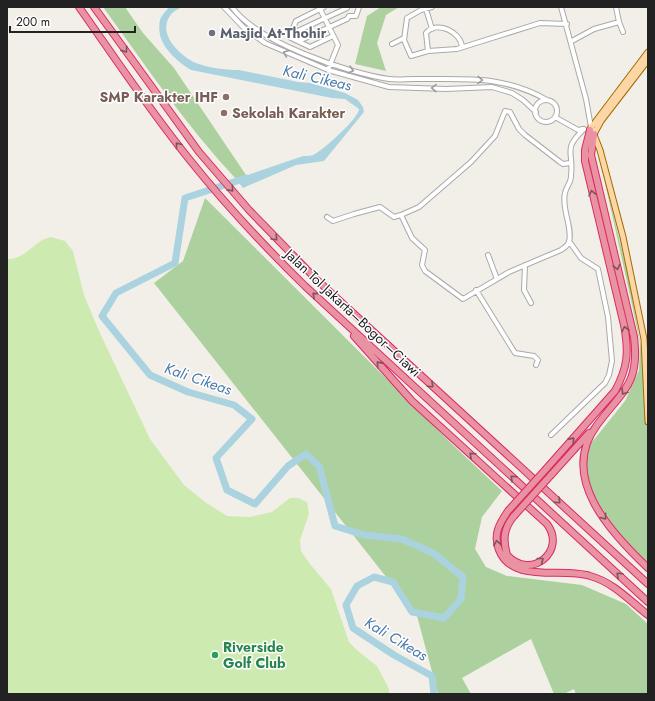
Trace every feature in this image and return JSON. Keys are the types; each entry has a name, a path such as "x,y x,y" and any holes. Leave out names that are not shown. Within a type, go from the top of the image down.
{"highway":[{"name":"Jalan Tol Jakarta–Bogor–Ciawi","path":"79,7 158,120 202,176 267,249 648,602"},
{"name":"Jalan Tol Jakarta–Bogor–Ciawi","path":"94,7 168,111 213,169 249,210 317,280 648,584"},
{"path":"330,309 412,401 547,524 553,538 552,547 545,558 537,564 520,564 507,555 504,535 508,523 514,516 551,475 596,426 621,397 629,385 636,362 634,337 591,155 590,130"},
{"path":"590,130 585,150 585,161 624,325 628,351 627,361 623,377 615,391 508,511 498,527 496,534 497,545 501,555 514,568 525,571 562,571 592,576 607,583 648,615"},
{"path":"596,426 583,453 582,466 584,482 590,497 598,510 626,546 648,568"}],"main road":[{"path":"590,130 648,52"},
{"path":"590,130 601,121 648,60"},
{"path":"590,130 623,237 644,339 648,422"}],"street":[{"path":"224,7 244,28 265,43 328,70 389,86 446,89 492,87 512,93 523,100 536,112 537,117 543,121 551,121 557,112 555,105 530,90 501,81 479,79 446,81 390,79 331,64 266,36 248,23 232,7"},
{"path":"289,36 346,7 349,16"},
{"path":"299,41 347,19 349,16 356,16 359,7"},
{"path":"432,7 408,18 404,40 410,56 428,51 451,50 540,23 567,24"},
{"path":"562,7 586,99 590,130"},
{"path":"616,7 623,32"},
{"path":"289,36 296,21 322,8 325,18 338,45 328,70"},
{"path":"426,9 432,29"},
{"path":"572,41 594,29 620,22"},
{"path":"428,51 426,33 432,29 446,29 453,32 460,39 462,47"},
{"path":"289,36 310,47 333,36"},
{"path":"392,44 402,39 404,40"},
{"path":"304,61 305,54"},
{"path":"389,86 390,79"},
{"path":"536,112 539,102 547,100"},
{"path":"327,218 333,221 380,207 394,217 419,207 471,162 495,136 505,111 510,112 519,129 525,135 563,164 570,163"},
{"path":"555,117 578,130 590,130"},
{"path":"551,435 605,383 612,361 608,316 598,269 581,258 569,242 569,229 564,207 565,193 572,174 570,163 570,146 574,139 590,130"},
{"path":"401,215 412,238 425,250 426,254 422,265 425,271 461,299 525,265 561,250 569,242"},
{"path":"488,255 497,279"},
{"path":"525,265 524,290 531,302"},
{"path":"476,290 515,353 534,356 538,360 536,364"}],"green space":[{"path":"103,7 125,7 143,33 174,68 246,175 236,179 200,138"},
{"path":"381,7 399,7 386,15 377,43 386,71 355,64 367,16"},
{"path":"599,156 629,279 644,364 648,450 648,566 628,546 609,521 591,494 584,471 588,447 625,401 639,370 640,344"},
{"path":"205,198 454,446 502,491 482,517 475,549 486,567 507,576 582,585 626,604 648,624 648,694 576,694 574,689 564,694 554,694 531,639 462,678 471,694 438,694 417,616 154,283 183,261"},
{"name":"Riverside Golf Club","path":"51,237 65,241 73,251 84,295 99,331 150,439 184,485 205,502 227,516 250,517 272,512 290,498 298,498 307,502 309,514 300,540 301,551 331,589 349,642 377,666 389,689 389,694 7,694 7,259 20,256 40,242"}],"water":[{"path":"169,7 182,7 171,15 167,23 166,30 172,44 190,60 196,63 222,69 239,70 310,83 345,93 358,100 363,107 364,112 324,161 296,165 243,188 236,179 303,156 315,154 333,140 347,126 359,109 345,99 332,98 191,70 178,61 167,50 160,36 160,20 162,15"}],"waterway":[{"name":"Kali Cikeas","path":"246,178 185,198 175,263 116,293 102,316 150,375 188,392 234,405 252,419 216,458 227,490 255,504 288,466 306,454 319,466 335,526 364,535 402,539 433,553 463,577 461,599 444,618 412,612 393,582 374,577 357,586 346,605 353,628 394,655 432,676 434,694"}],"place":[{"name":"Masjid At-Thohir","path":"212,33"},
{"name":"SMP Karakter IHF","path":"226,97"},
{"name":"Sekolah Karakter","path":"224,113"},
{"name":"Riverside Golf Club","path":"215,655"}]}
